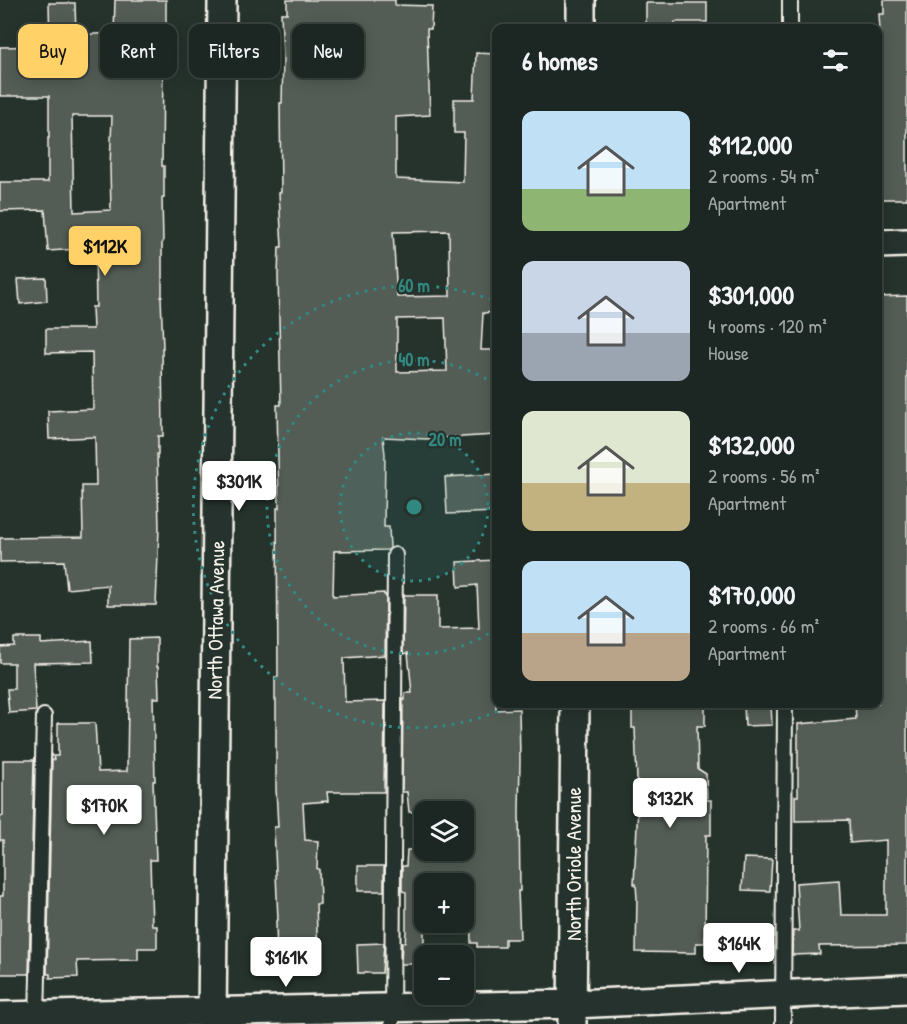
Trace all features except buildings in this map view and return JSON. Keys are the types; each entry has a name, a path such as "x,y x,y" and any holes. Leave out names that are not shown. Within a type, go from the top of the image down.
{"street":[{"name":"North Ottawa Avenue","path":"212,1018 222,0"},
{"path":"581,0 581,24"},
{"path":"882,244 907,243"},
{"name":"North Oriole Avenue","path":"572,1014 575,708"},
{"path":"0,1016 37,1020 572,1014 783,995 907,989"}],"lane":[{"path":"790,0 790,24"},
{"path":"392,1016 395,555"},
{"path":"783,1024 785,708"},
{"path":"37,1020 44,716"}]}
